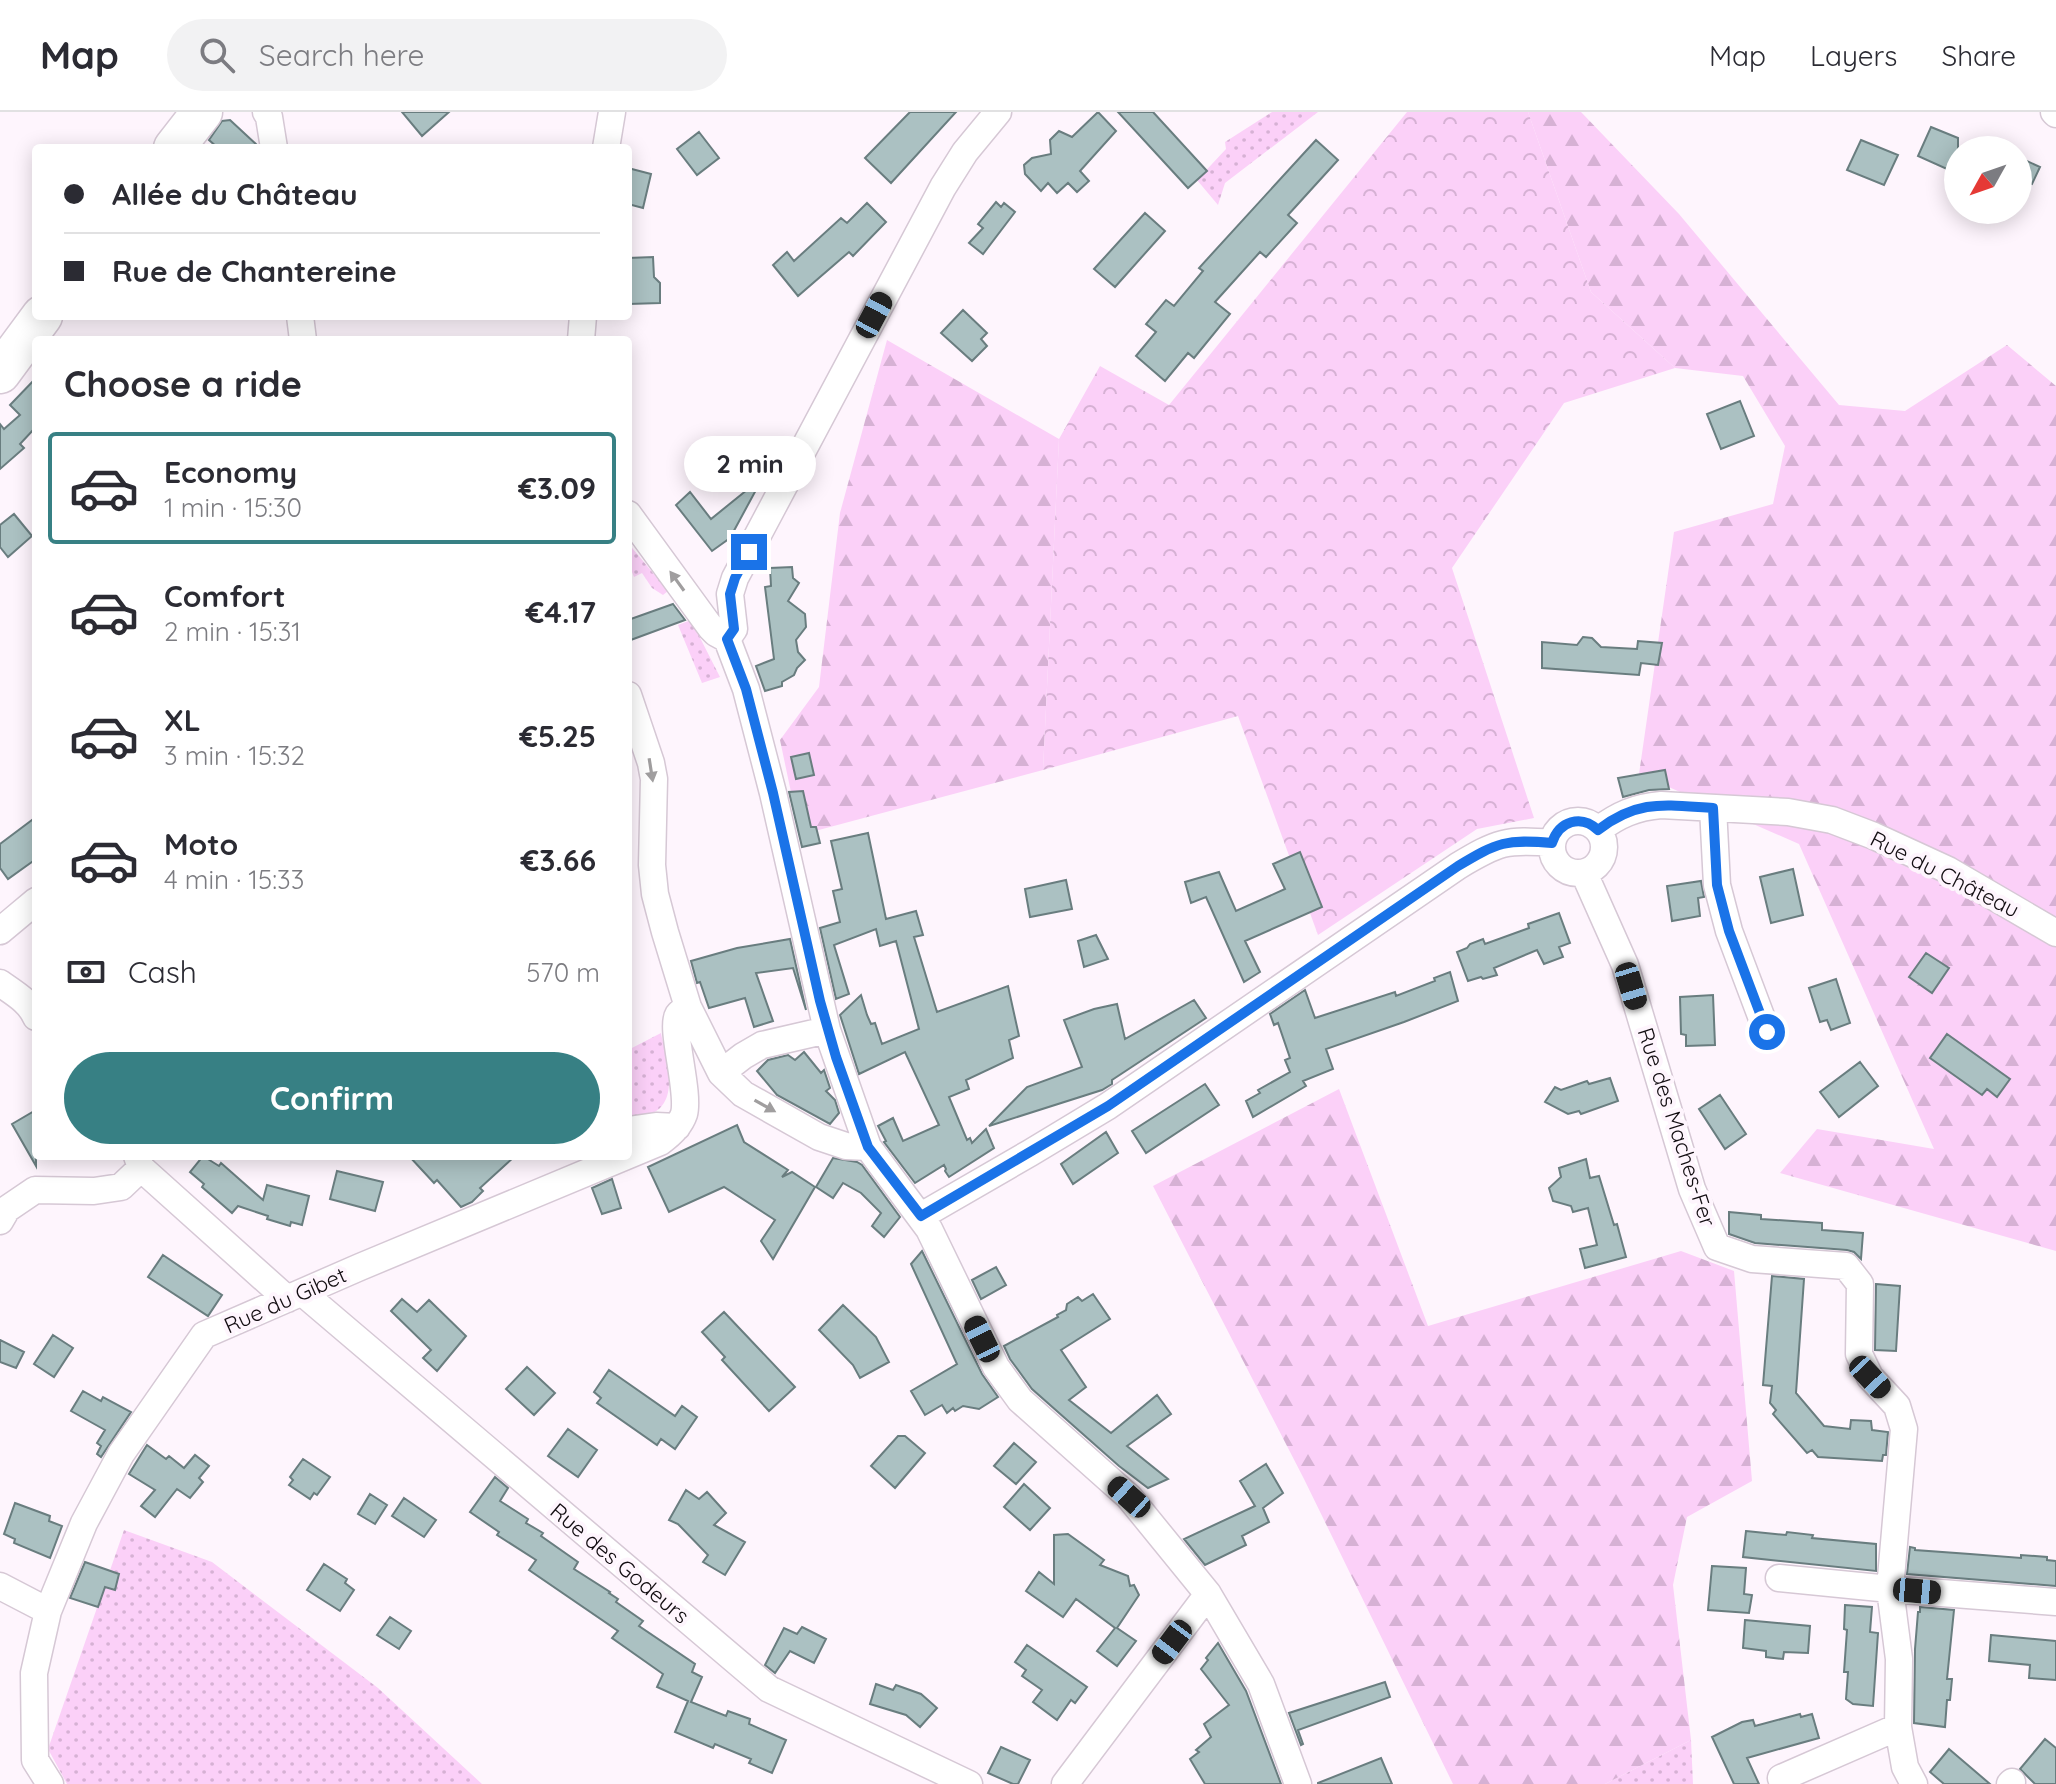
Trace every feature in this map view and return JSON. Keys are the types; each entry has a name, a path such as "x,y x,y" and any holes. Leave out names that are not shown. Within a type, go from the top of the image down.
{"main road":[{"path":"177,144 202,112"}],"street":[{"path":"266,112 273,144"},
{"path":"607,144 612,112"},
{"path":"727,639 734,629 730,594 735,578 943,187 965,152 998,112"},
{"path":"632,519 711,628 727,639 746,689 827,1030 868,1147 929,1229 996,1367 1020,1400 1129,1497 1208,1594 1261,1684 1298,1784"},
{"path":"632,707 654,779 652,865 655,894 688,1007 721,1073 743,1094 819,1137 846,1146 868,1147"},
{"name":"Rue du Château","path":"1598,830 1626,812 1649,806 1788,812 1832,820 1948,870 2056,933"},
{"path":"1713,808 1717,885 1729,931 1767,1032"},
{"path":"1574,821 1586,822 1598,830 1604,843 1603,855 1597,865 1584,873 1571,872 1560,866 1553,855 1552,843 1559,829 1574,821"},
{"path":"921,1216 1108,1106 1458,866 1494,846 1516,841 1552,843"},
{"name":"Rue des Maches-Fer","path":"1584,873 1625,965 1692,1189 1717,1247 1752,1259 1846,1266 1860,1284 1859,1354 1870,1377 1897,1406 1904,1429 1890,1589"},
{"path":"0,931 32,904"},
{"path":"0,983 24,1000 32,1011"},
{"path":"632,1129 677,1127 685,1111 676,1019 688,1007"},
{"path":"721,1073 762,1045 827,1030"},
{"name":"Rue du Gibet","path":"632,1155 652,1147 677,1127"},
{"name":"Rue du Gibet","path":"50,1784 35,1760 34,1673 48,1611 84,1523 121,1454 204,1335 620,1160"},
{"path":"0,1221 7,1209 35,1190 94,1191 121,1187 139,1162"},
{"name":"Rue des Godeurs","path":"139,1162 295,1296 769,1689 969,1784"},
{"path":"1779,1578 2056,1602"},
{"path":"0,1586 48,1611"},
{"path":"1890,1589 1899,1659 1898,1727 1905,1767 1914,1784"},
{"path":"1065,1784 1208,1594"},
{"path":"1781,1778 1898,1727"}],"green space":[{"path":"1272,112 1318,112 1225,183 1218,205 1197,180 1226,149 1225,142"},
{"path":"1407,112 1528,112 1591,292 1675,368 1564,403 1452,568 1534,818 1477,829 1318,935 1238,716 1043,770 1059,439 1100,366 1169,405"},
{"path":"1528,112 1581,112 1679,214 1839,405 1905,411 2007,345 2056,386 2056,1251 1780,1173 1817,1129 1934,1149 1799,844 1639,774 1674,532 1773,504 1785,446 1743,376 1675,368 1591,292"},
{"path":"887,340 1059,439 1043,770 800,835 780,740 819,687 840,513"},
{"path":"632,548 668,591 663,595 652,588 642,573 634,577"},
{"path":"691,620 720,677 702,683 678,625"},
{"path":"661,1033 669,1083 665,1102 659,1109 632,1117 632,1048"},
{"path":"1339,1089 1428,1326 1681,1251 1734,1271 1752,1481 1687,1517 1673,1585 1691,1740 1605,1784 1453,1784 1304,1479 1153,1186"},
{"path":"124,1530 212,1562 378,1688 482,1784 67,1784 48,1749"},
{"path":"1691,1740 1693,1784 1605,1784"}],"building":[{"path":"402,112 449,112 422,136"},
{"path":"910,112 956,112 891,183 865,158"},
{"path":"1098,112 1116,131 1080,171 1089,181 1077,192 1068,183 1057,193 1048,183 1041,191 1025,174 1024,165 1032,158 1051,154 1050,140 1059,131 1072,137"},
{"path":"1118,112 1153,112 1207,171 1188,188"},
{"path":"230,120 256,144 214,144 209,140 222,121"},
{"path":"1931,127 1953,136 1944,136 1944,168 1918,156"},
{"path":"699,132 719,158 697,175 677,149"},
{"path":"1316,140 1338,160 1288,215 1297,223 1266,257 1260,252 1215,302 1230,314 1194,358 1188,353 1165,381 1136,356 1156,332 1146,324 1166,300 1174,306 1203,271 1199,268"},
{"path":"1861,140 1898,155 1884,185 1847,170"},
{"path":"2032,163 2040,167 2032,184"},
{"path":"632,169 651,174 643,208 632,205"},
{"path":"996,202 1001,207 1004,203 1015,212 983,254 969,243 983,228 978,224"},
{"path":"867,203 886,222 853,256 849,252 798,296 773,265 787,252 794,261 841,218 847,223"},
{"path":"1145,213 1165,231 1115,287 1094,269"},
{"path":"653,257 654,277 660,283 660,303 632,304 632,258"},
{"path":"963,310 987,333 981,339 987,346 972,361 941,333"},
{"path":"32,382 32,431 20,444 24,448 0,469 0,424 4,429 20,415 10,405"},
{"path":"1740,401 1754,436 1721,449 1707,414"},
{"path":"763,477 730,538 712,551 676,505 690,492 711,519"},
{"path":"14,514 32,536 8,557 0,547 0,525"},
{"path":"792,567 793,578 799,583 788,601 805,614 806,627 796,640 798,652 805,660 794,675 782,682 782,686 765,691 756,666 774,659 765,587 771,586 770,568"},
{"path":"673,604 685,620 632,640 632,619"},
{"path":"1583,637 1592,638 1601,647 1637,649 1638,641 1662,643 1658,665 1641,663 1639,675 1542,668 1542,642 1577,645"},
{"path":"809,753 814,775 796,779 791,757"},
{"path":"1665,770 1669,789 1649,790 1623,797 1618,778"},
{"path":"803,791 811,827 816,827 820,843 802,847 789,792"},
{"path":"32,820 32,862 8,879 0,868 0,844"},
{"path":"868,833 886,919 916,911 923,935 914,937 937,1012 1008,986 1019,1036 1009,1040 1013,1058 966,1080 969,1089 949,1097 967,1140 970,1138 972,1143 986,1129 994,1148 949,1177 944,1165 915,1183 884,1142 878,1126 893,1118 903,1141 939,1125 905,1052 859,1074 840,1015 861,995 882,1044 919,1029 896,941 880,946 876,929 834,945 849,994 836,999 820,928 840,922 833,891 842,889 831,841"},
{"path":"1300,852 1322,907 1245,941 1260,972 1244,982 1206,897 1191,903 1185,882 1219,872 1236,911 1285,889 1273,864"},
{"path":"1793,869 1803,915 1771,923 1760,877"},
{"path":"1066,880 1072,909 1030,917 1025,889"},
{"path":"1701,881 1704,897 1698,898 1700,916 1672,921 1667,886"},
{"path":"1559,913 1570,943 1559,947 1563,957 1544,964 1537,950 1494,968 1497,975 1468,981 1457,952 1483,939 1485,944 1529,928 1528,924"},
{"path":"1096,935 1108,959 1084,967 1078,941"},
{"path":"790,939 806,1010 793,968 756,973 773,1021 754,1027 745,998 709,1008 691,961 737,948"},
{"path":"1926,953 1949,968 1932,993 1909,977"},
{"path":"1450,972 1458,1001 1326,1049 1333,1069 1303,1081 1306,1086 1253,1117 1246,1101 1260,1093 1258,1090 1290,1072 1285,1060 1290,1058 1278,1023 1274,1025 1270,1014 1305,990 1315,1018 1395,992 1396,996"},
{"path":"1836,979 1850,1023 1831,1030 1827,1020 1820,1022 1809,988"},
{"path":"1713,995 1715,1045 1686,1046 1686,1035 1681,1034 1680,997"},
{"path":"1194,1000 1206,1018 1112,1080 1112,1084 1102,1090 989,1126 1027,1087 1082,1067 1064,1020 1117,1004 1125,1039"},
{"path":"1947,1034 2010,1079 1997,1097 1987,1089 1982,1095 1930,1058"},
{"path":"804,1052 821,1073 824,1070 830,1088 826,1091 835,1100 839,1113 830,1124 777,1095 757,1071 768,1060 788,1055 795,1060"},
{"path":"1860,1062 1878,1086 1839,1117 1820,1092"},
{"path":"1610,1078 1618,1101 1581,1114 1579,1111 1568,1114 1545,1102 1555,1087 1561,1090 1587,1081 1589,1084"},
{"path":"1205,1084 1219,1105 1146,1153 1132,1131"},
{"path":"1720,1095 1746,1134 1725,1149 1699,1109"},
{"path":"32,1112 32,1159 12,1124"},
{"path":"737,1125 744,1142 788,1170 782,1177 792,1172 815,1187 773,1259 761,1241 775,1220 724,1187 669,1212 648,1167"},
{"path":"1106,1132 1118,1153 1073,1184 1061,1164"},
{"path":"833,1158 862,1165 900,1217 884,1237 872,1226 881,1213 861,1193 843,1183 833,1198 816,1187"},
{"path":"1586,1159 1590,1178 1599,1176 1626,1257 1585,1268 1580,1249 1597,1245 1588,1208 1573,1212 1571,1206 1553,1201 1549,1188 1561,1177 1559,1168"},
{"path":"200,1160 209,1160 219,1166 221,1163 263,1200 267,1185 309,1196 302,1225 291,1222 290,1226 238,1206 232,1213 190,1172"},
{"path":"413,1160 511,1160 480,1188 483,1191 472,1202 461,1207 437,1180 434,1183"},
{"path":"337,1171 383,1182 375,1211 330,1199"},
{"path":"612,1179 621,1208 602,1214 592,1188"},
{"path":"1729,1212 1761,1215 1761,1219 1822,1223 1822,1230 1863,1233 1861,1259 1847,1250 1755,1243 1729,1234"},
{"path":"922,1251 982,1374 998,1397 979,1409 963,1406 947,1413 942,1405 925,1415 911,1391 957,1364 911,1264"},
{"path":"163,1255 222,1295 208,1316 148,1277"},
{"path":"996,1267 1006,1285 981,1299 972,1280"},
{"path":"1772,1276 1804,1279 1796,1393 1824,1426 1850,1429 1851,1420 1871,1421 1872,1430 1888,1432 1886,1455 1883,1455 1882,1461 1818,1457 1812,1450 1807,1453 1773,1414 1776,1410 1770,1403 1772,1386 1763,1385"},
{"path":"1876,1284 1900,1286 1896,1351 1875,1350"},
{"path":"1093,1294 1110,1319 1061,1350 1086,1387 1069,1400 1111,1433 1157,1395 1171,1414 1127,1446 1168,1479 1148,1488 1032,1389 1004,1346 1058,1317 1066,1310 1067,1304 1078,1297 1082,1301"},
{"path":"402,1299 417,1312 429,1300 466,1336 437,1371 423,1358 431,1350 391,1311"},
{"path":"843,1305 876,1337 889,1362 860,1378 853,1365 819,1330"},
{"path":"724,1312 795,1387 769,1411 722,1360 725,1357 702,1332"},
{"path":"53,1335 73,1348 54,1377 34,1364"},
{"path":"0,1340 24,1352 16,1368 0,1362"},
{"path":"527,1367 555,1393 534,1415 506,1389"},
{"path":"609,1370 675,1416 682,1406 697,1417 675,1449 661,1439 657,1445 597,1403 601,1398 594,1392"},
{"path":"83,1391 101,1401 103,1397 131,1412 101,1457 97,1454 101,1446 97,1443 105,1430 71,1411"},
{"path":"568,1429 597,1450 578,1477 548,1456"},
{"path":"898,1436 905,1436 925,1453 895,1488 871,1466"},
{"path":"1014,1443 1036,1462 1016,1484 994,1466"},
{"path":"147,1445 184,1468 195,1455 209,1466 199,1478 203,1482 190,1498 177,1489 155,1517 141,1506 155,1490 129,1474"},
{"path":"303,1459 330,1477 317,1495 314,1493 310,1499 289,1485 293,1480 290,1477"},
{"path":"1266,1464 1283,1493 1263,1508 1269,1522 1242,1536 1246,1545 1205,1565 1184,1539 1255,1506 1240,1481"},
{"path":"495,1477 508,1488 500,1501 528,1519 526,1523 543,1533 541,1536 578,1562 574,1569 618,1599 616,1602 643,1621 639,1626 695,1664 692,1672 702,1677 691,1702 726,1716 728,1711 750,1719 749,1724 786,1740 772,1773 749,1763 751,1759 675,1732 688,1701 657,1687 663,1674 612,1638 618,1631 529,1570 536,1560 497,1535 499,1532 470,1512"},
{"path":"1024,1484 1050,1508 1030,1530 1004,1507"},
{"path":"686,1490 699,1499 707,1492 726,1513 714,1525 745,1542 725,1575 703,1562 708,1555 678,1524 669,1520"},
{"path":"370,1494 387,1505 375,1524 358,1514"},
{"path":"404,1498 436,1520 424,1537 392,1516"},
{"path":"15,1503 50,1516 49,1521 62,1526 50,1558 14,1543 15,1539 4,1534"},
{"path":"1746,1531 1786,1535 1787,1532 1813,1535 1812,1538 1876,1544 1876,1571 1743,1557"},
{"path":"1068,1534 1104,1560 1100,1565 1128,1576 1130,1586 1134,1585 1139,1595 1117,1628 1136,1641 1117,1666 1097,1651 1115,1628 1076,1599 1063,1617 1026,1591 1039,1572 1054,1584 1054,1535"},
{"path":"1910,1547 1915,1550 2021,1558 2021,1555 2047,1557 2047,1560 2056,1561 2056,1586 1907,1574"},
{"path":"85,1562 119,1574 115,1590 105,1587 98,1607 70,1598"},
{"path":"324,1564 347,1579 345,1583 354,1590 340,1611 307,1590"},
{"path":"1712,1566 1746,1568 1744,1594 1752,1595 1749,1613 1708,1610"},
{"path":"1845,1605 1872,1607 1870,1632 1878,1633 1873,1706 1853,1704 1846,1699"},
{"path":"1920,1607 1954,1610 1947,1679 1952,1679 1945,1727 1914,1723 1915,1649"},
{"path":"390,1617 411,1631 399,1649 377,1635"},
{"path":"1745,1620 1810,1626 1808,1653 1784,1652 1783,1659 1766,1657 1766,1651 1743,1648"},
{"path":"802,1627 826,1639 814,1663 790,1651 775,1673 765,1665 784,1628 797,1634"},
{"path":"1991,1635 2056,1641 2056,1680 2029,1678 2030,1665 1989,1661"},
{"path":"1218,1643 1246,1691 1281,1784 1205,1784 1190,1759 1211,1737 1204,1724 1229,1705 1201,1669"},
{"path":"1027,1645 1087,1687 1075,1703 1071,1700 1057,1720 1033,1702 1042,1690 1022,1676 1026,1670 1015,1662"},
{"path":"1385,1682 1390,1697 1298,1730 1301,1745 1289,1713"},
{"path":"876,1684 893,1690 896,1685 921,1694 937,1708 920,1727 906,1715 870,1704"},
{"path":"1800,1714 1801,1717 1812,1714 1819,1738 1747,1758 1759,1784 1734,1784 1712,1737 1742,1722 1753,1720 1755,1726"},
{"path":"2045,1739 2056,1748 2056,1784 2035,1784 2020,1769"},
{"path":"1001,1747 1030,1760 1018,1784 988,1773"},
{"path":"1949,1749 1990,1784 1944,1784 1930,1772"},
{"path":"1381,1758 1392,1784 1318,1784 1318,1783"}],"route":[{"path":"749,552 730,594 734,629 727,639 746,689 773,793 827,1030 868,1147 921,1216 1108,1106 1458,866 1506,842 1552,843 1559,829 1574,821 1586,822 1598,830 1626,812 1649,806 1713,808 1717,885 1729,931 1767,1032"}]}
